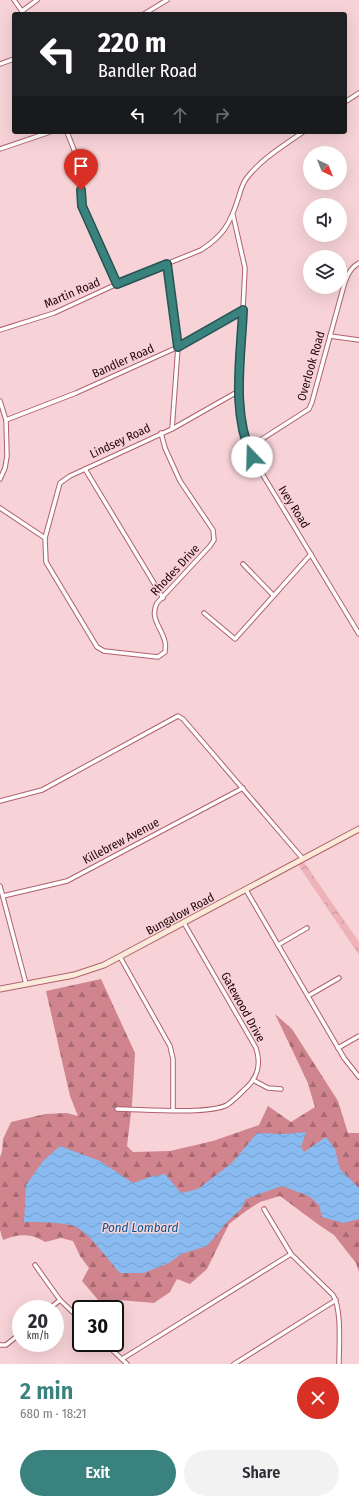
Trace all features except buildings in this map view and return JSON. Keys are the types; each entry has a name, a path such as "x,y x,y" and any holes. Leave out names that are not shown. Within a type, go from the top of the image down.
{"street":[{"path":"14,0 23,12 37,0"},
{"path":"147,12 167,0"},
{"path":"0,64 12,60"},
{"path":"347,101 359,93"},
{"path":"0,149 44,134"},
{"path":"68,134 78,160 82,206 117,284"},
{"name":"Martin Road","path":"0,330 54,313 117,284 201,250 215,241 225,230 233,215 245,180 275,152 300,134"},
{"name":"Ivey Road","path":"233,215 245,268 239,391 244,433 248,448 262,474 359,634"},
{"name":"Overlook Road","path":"248,448 309,409 346,278 352,268 359,263"},
{"path":"167,264 178,347 172,429"},
{"name":"Bandler Road","path":"6,420 76,393 178,347 243,310"},
{"path":"330,336 359,340"},
{"name":"Lindsey Road","path":"45,538 60,483 70,476 172,429 239,391"},
{"path":"0,401 6,420 7,456 0,479"},
{"name":"Rhodes Drive","path":"45,538 46,562 98,648 104,651 158,657 165,652 166,643 154,615 154,609 157,603 214,540 213,530 180,481 165,448 161,433"},
{"path":"85,469 163,598"},
{"path":"0,508 45,538"},
{"path":"204,613 235,639 311,554"},
{"path":"243,564 273,595"},
{"path":"0,801 42,790 178,716 183,719 303,859"},
{"name":"Killebrew Avenue","path":"3,896 67,881 243,788"},
{"name":"Bungalow Road","path":"0,989 88,971 120,957 359,829"},
{"path":"0,886 26,984"},
{"path":"246,890 338,1048 349,1065 359,1076"},
{"name":"Gatewood Drive","path":"117,1109 211,1110 223,1107 234,1100 250,1086 253,1080 258,1065 256,1048 184,923"},
{"path":"278,945 307,928"},
{"path":"120,957 170,1046 173,1059 173,1110"},
{"path":"308,996 339,978"},
{"path":"338,1048 359,1036"},
{"path":"253,1080 268,1088 281,1089"},
{"path":"264,1209 291,1254 336,1300 338,1312 339,1364"},
{"path":"122,1358 291,1254"},
{"path":"35,1265 60,1300"},
{"path":"234,1364 336,1300"},
{"path":"64,1304 72,1311"},
{"path":"0,1345 6,1345 12,1340"},
{"path":"115,1352 127,1364"}],"green space":[{"path":"304,862 359,942 359,955 298,865"},
{"path":"101,979 135,1053 132,1105 127,1146 133,1152 170,1151 213,1141 259,1125 268,1106 291,1122 315,1107 307,1081 275,1014 292,1029 338,1101 348,1133 359,1133 359,1272 356,1263 334,1235 280,1196 260,1202 229,1224 207,1269 190,1284 177,1279 170,1292 154,1303 124,1300 98,1300 82,1281 89,1268 80,1256 73,1241 61,1238 45,1242 34,1237 24,1235 3,1240 0,1230 0,1157 3,1139 11,1122 45,1114 67,1113 78,1116 70,1096 46,991"}],"water":[{"name":"Pond Lombard","path":"306,1132 301,1147 304,1152 326,1137 335,1149 340,1169 359,1188 359,1219 343,1223 322,1217 319,1205 309,1196 282,1186 246,1199 241,1209 228,1221 207,1246 181,1254 169,1263 144,1273 120,1273 92,1240 80,1229 74,1226 56,1223 24,1222 26,1185 43,1161 60,1146 100,1161 133,1183 165,1174 181,1193 198,1189 232,1163 257,1133 284,1134"}],"route":[{"path":"81,190 82,206 117,284 167,264 178,347 243,310 239,391 241,419 248,448 252,457"}]}
